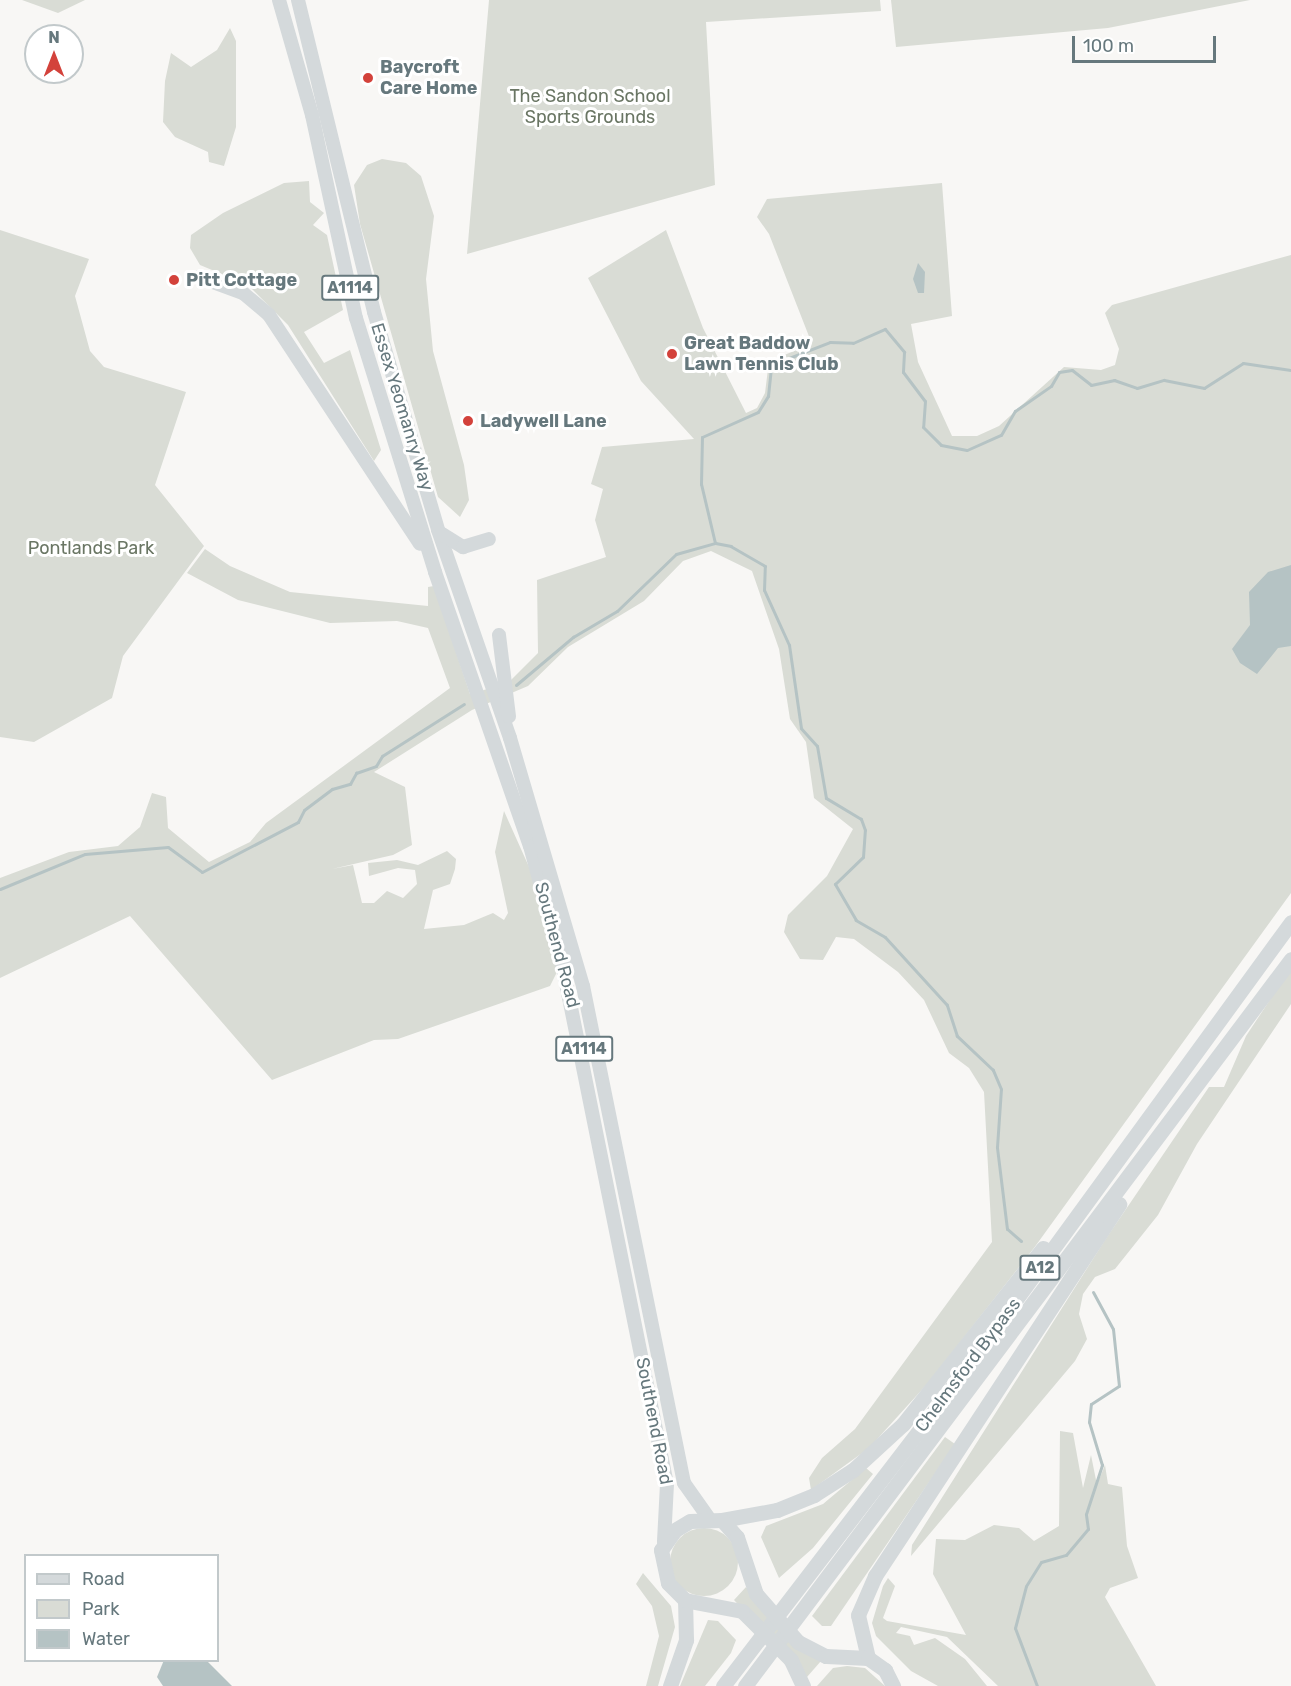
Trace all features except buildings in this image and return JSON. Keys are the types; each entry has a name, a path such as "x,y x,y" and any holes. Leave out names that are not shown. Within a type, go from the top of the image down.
{"highway":[{"name":"Chelmsford Bypass","path":"723,1686 788,1604 1259,973 1291,922"},
{"name":"Chelmsford Bypass","path":"745,1686 799,1617 1221,1048 1291,959"},
{"name":"A12","path":"715,1519 777,1510 814,1495 853,1470 903,1424 1259,973"},
{"name":"A12","path":"868,1659 858,1615 874,1576 1221,1048"},
{"path":"670,1686 686,1640 685,1600 664,1575 664,1542 690,1521 715,1519 737,1537 756,1594 798,1642 826,1656 868,1659 885,1670 893,1686"},
{"path":"685,1600 742,1611 791,1660 804,1686"}],"main road":[{"name":"Essex Yeomanry Way","path":"279,0 312,115 356,318 435,572"},
{"name":"Essex Yeomanry Way","path":"298,0 374,312 438,530 510,738"},
{"path":"199,277 243,294 268,315 435,572"},
{"path":"438,530 454,546 489,539"},
{"name":"Southend Road","path":"435,572 530,846 584,1052 667,1484 664,1542"},
{"path":"499,635 510,738"},
{"name":"Southend Road","path":"510,738 597,1039 635,1256 684,1483 715,1519"}],"green space":[{"path":"22,0 85,0 58,13"},
{"name":"The Sandon School Sports Grounds","path":"489,0 880,0 881,11 706,22 715,185 467,254"},
{"path":"891,0 1250,0 1108,28 896,47"},
{"path":"230,28 236,41 236,127 224,166 209,162 208,152 175,137 163,122 165,81 171,53 191,67 217,50"},
{"path":"382,159 406,163 421,176 434,216 426,279 433,351 464,465 469,500 460,517 438,497 360,224 354,185 367,165"},
{"path":"309,181 310,202 324,213 313,225 327,235 343,310 304,332 324,363 350,350 381,450 374,461 288,325 248,285 200,265 190,248 191,235 223,213 284,183"},
{"path":"942,183 952,316 911,324 918,362 952,436 977,436 999,426 1064,367 1101,370 1115,365 1119,349 1105,313 1112,305 1291,255 1291,893 1034,1248 928,1383 869,1448 811,1490 809,1478 822,1458 855,1429 992,1242 984,1092 969,1068 949,1053 924,1000 898,972 854,939 836,937 823,960 800,959 784,932 788,915 827,876 853,829 814,798 806,742 790,719 779,649 752,571 711,551 683,561 644,601 568,647 528,686 472,710 374,772 405,787 412,845 393,855 332,869 353,865 362,903 374,903 387,891 403,898 417,884 415,870 398,868 369,876 368,863 397,860 418,865 447,851 456,859 455,869 450,884 433,890 424,929 464,925 493,913 504,920 508,913 495,852 504,811 534,878 559,968 550,986 398,1039 374,1040 272,1080 130,916 0,978 0,878 69,852 118,846 140,827 152,793 166,797 168,828 209,862 250,842 266,823 450,688 428,628 397,621 330,623 238,600 187,573 205,549 230,566 290,592 428,606 428,587 434,586 470,694 508,683 538,653 537,580 606,557 595,520 603,489 591,484 602,447 694,439 641,381 588,278 666,230 703,328 746,413 757,408 765,393 769,361 812,344 769,234 757,217 767,199"},
{"name":"Pontlands Park","path":"0,230 89,259 75,296 90,351 104,367 186,392 155,485 204,546 123,656 112,698 34,742 0,737"},
{"path":"1291,968 1291,1004 1197,1144 1158,1215 1115,1269 1095,1277 1083,1294 1079,1314 1087,1339 1075,1361 911,1556 912,1545 1105,1240 1209,1087 1224,1087 1246,1036"},
{"path":"1060,1431 1073,1433 1083,1488 1091,1455 1097,1485 1105,1465 1108,1484 1122,1487 1127,1546 1138,1578 1110,1588 1105,1597 1156,1686 998,1686 947,1637 901,1627 896,1633 910,1636 914,1645 935,1638 965,1659 987,1686 938,1686 911,1671 876,1636 872,1623 883,1586 888,1578 895,1586 883,1618 887,1621 966,1635 933,1574 936,1539 965,1540 994,1525 1019,1528 1034,1541 1059,1526"},
{"path":"945,1437 955,1444 831,1626 822,1626 812,1616"},
{"path":"866,1468 873,1474 813,1548 779,1578 761,1537 766,1526 823,1504"},
{"path":"704,1528 717,1531 728,1538 735,1549 738,1562 735,1575 728,1586 717,1593 704,1596 691,1593 680,1586 673,1575 670,1562 673,1549 680,1538 691,1531"},
{"path":"643,1573 671,1606 675,1627 658,1686 646,1686 659,1636 652,1606 636,1584"},
{"path":"746,1587 790,1643 821,1661 807,1677 734,1600"},
{"path":"708,1620 718,1621 736,1640 731,1653 705,1686 680,1686"},
{"path":"847,1666 865,1668 885,1686 817,1686 833,1668"}],"water":[{"path":"918,263 925,272 924,293 918,293 913,279"},
{"path":"1291,565 1291,646 1278,648 1257,674 1240,663 1232,649 1250,625 1249,592 1268,572"},
{"path":"163,1662 208,1662 232,1686 163,1686 157,1677"}],"waterway":[{"path":"1021,1241 1007,1229 997,1147 1001,1089 993,1070 957,1036 947,1005 885,937 856,920 835,884 863,857 865,830 861,819 826,798 817,746 801,728 789,645 764,590 765,566 731,546 715,543 701,484 702,437 758,412 768,396 771,365 830,342 853,343 885,329 904,352 903,372 925,401 923,427 941,445 967,450 1001,435 1015,411 1051,386 1059,372 1072,370 1091,385 1114,380 1137,388 1164,380 1204,388 1243,363 1291,370"},
{"path":"516,685 573,637 617,611 676,554 715,543"},
{"path":"0,889 85,854 168,847 202,872 298,822 304,810 332,789 350,784 356,773 376,766 382,756 464,704"},
{"path":"1037,1686 1015,1628 1026,1586 1041,1562 1066,1555 1088,1529 1086,1514 1102,1465 1089,1422 1091,1404 1119,1386 1113,1329 1093,1292"}],"place":[{"name":"Baycroft Care Home","path":"368,78"},
{"name":"Pitt Cottage","path":"174,280"},
{"name":"Great Baddow Lawn Tennis Club","path":"672,354"},
{"name":"Ladywell Lane","path":"468,421"}]}
